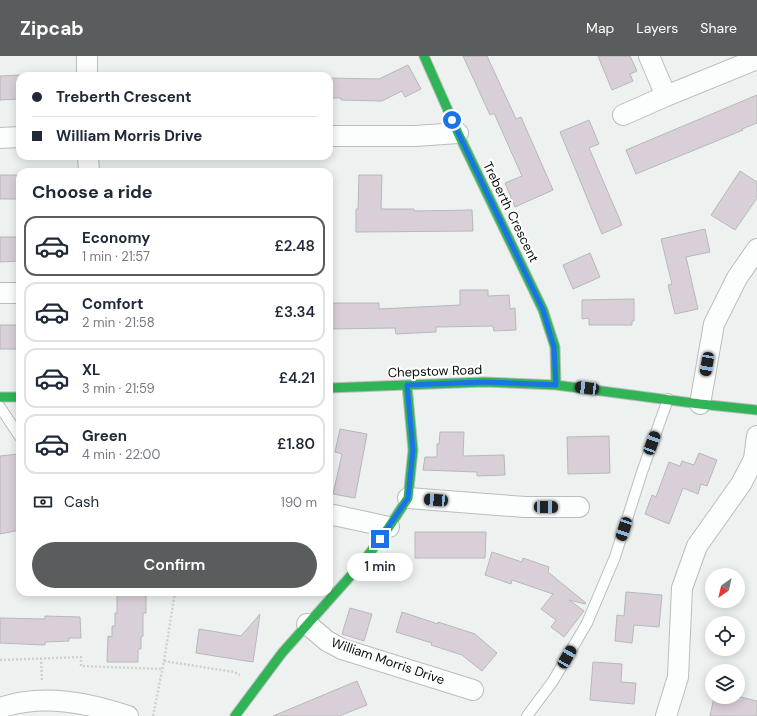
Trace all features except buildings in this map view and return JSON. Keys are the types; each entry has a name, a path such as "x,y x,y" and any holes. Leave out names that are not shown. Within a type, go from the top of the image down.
{"street":[{"path":"87,56 88,72"},
{"name":"Treberth Crescent","path":"424,56 458,133 543,310 554,347 556,385"},
{"path":"649,56 666,96"},
{"path":"623,115 757,59"},
{"path":"333,136 415,136 458,133"},
{"path":"0,138 16,137"},
{"path":"700,404 714,324 736,278 757,249"},
{"name":"Chepstow Road","path":"333,388 484,382 556,385 757,410"},
{"path":"333,595 363,562 408,498 413,450 407,385"},
{"path":"0,397 16,397"},
{"path":"666,716 678,677 682,588 697,546 741,484 754,458 757,436"},
{"path":"408,498 525,506 579,507"},
{"path":"333,515 389,527"},
{"path":"235,716 282,653 332,596"},
{"name":"William Morris Drive","path":"307,624 326,641 342,649 473,690"},
{"path":"0,708 11,704 32,701 54,701 76,703 128,716"}],"lane":[{"path":"527,716 554,681 587,622 615,557 642,472 668,399"},
{"path":"0,407 16,431"}],"path":[{"path":"153,716 174,596"},
{"path":"0,660 81,657 81,666 162,669"},
{"path":"164,661 236,673"}],"traffic: fast":[{"path":"424,56 458,133 543,310 555,347 556,385"},
{"path":"333,388 484,382 556,385 757,410"},
{"path":"333,596 363,562 408,498 413,450 407,385"},
{"path":"0,397 16,397"},
{"path":"235,716 282,653 333,596"}],"route":[{"path":"380,539 408,498 413,450 407,385 484,382 556,385 554,347 543,310 452,120"}]}
